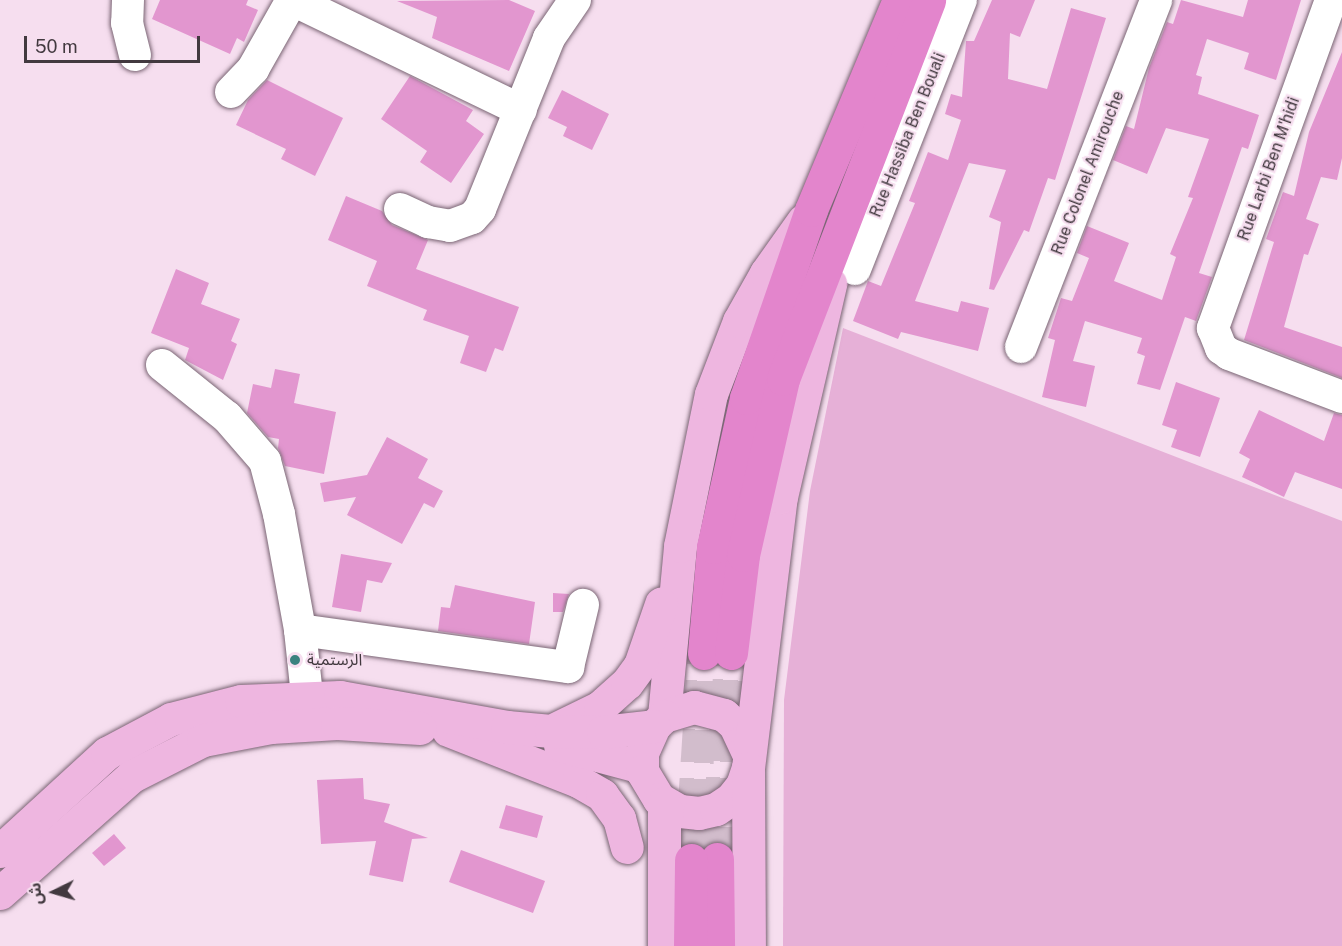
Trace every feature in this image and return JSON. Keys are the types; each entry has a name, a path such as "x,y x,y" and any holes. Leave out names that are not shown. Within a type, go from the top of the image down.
{"highway":[{"path":"899,0 811,210 768,327 728,474 713,547 718,653 743,555 771,424 801,326 929,0"},
{"path":"690,946 704,860 718,946"}],"main road":[{"path":"0,851 81,774 138,735 206,708 307,696 371,700 507,727 551,731 603,732 659,721 694,706 709,708 735,725 748,761 731,799 716,809 699,813 680,811 664,803 648,786 642,767 646,738 659,721 680,546 711,394 739,321 766,273 811,210"},
{"path":"749,946 748,761 782,497 839,231"},
{"path":"551,731 600,707 627,683 648,645 680,546"},
{"path":"0,893 132,776 203,740 271,727 337,723 446,730 574,747 642,767"},
{"path":"446,730 578,781 602,795 618,818 627,847"},
{"path":"664,803 664,946"}],"street":[{"path":"128,0 127,23 135,56"},
{"path":"231,92 253,69 292,0 521,110"},
{"path":"400,209 439,226 450,226 472,218 485,199 549,38 575,0"},
{"name":"Rue Hassiba Ben Bouali","path":"855,269 961,0"},
{"name":"Rue Colonel Amirouche","path":"1021,347 1156,0"},
{"name":"Rue Larbi Ben M'hidi","path":"1331,0 1215,317 1216,338 1229,354 1342,397"},
{"path":"162,366 227,417 265,461 279,514 300,630 307,696"},
{"path":"300,630 568,667 583,605"}],"shaded area":[{"path":"843,328 1342,521 1342,946 783,946 784,700 810,491"}],"building":[{"path":"160,0 248,0 246,5 258,10 244,42 237,38 230,54 152,19"},
{"path":"509,0 535,11 509,71 432,38 437,17 397,1"},
{"path":"992,0 1035,0 1020,37 1010,33 1008,79 1047,89 1071,8 1106,18 1055,180 1048,178 1029,232 1024,230 994,290 989,289 1001,222 989,217 1006,170 969,163 915,301 958,312 961,301 989,308 978,351 901,332 898,339 853,321 868,281 881,286 915,203 909,201 928,152 948,160 961,120 945,114 951,94 962,97 966,41 974,41"},
{"path":"1181,0 1243,17 1248,0 1301,0 1276,80 1244,69 1249,53 1207,39 1196,75 1202,77 1198,94 1259,115 1248,149 1242,147 1199,273 1212,277 1196,321 1185,317 1160,390 1137,384 1145,356 1137,353 1142,338 1085,321 1073,361 1095,366 1086,407 1042,397 1055,340 1048,338 1061,298 1072,301 1089,258 1077,253 1087,226 1129,243 1114,281 1162,300 1176,257 1170,254 1193,198 1188,197 1209,139 1166,128 1147,174 1113,160 1126,126 1134,129 1149,68 1167,22 1173,24"},
{"path":"1342,52 1342,158 1337,180 1321,177 1306,219 1319,224 1308,255 1304,254 1284,327 1342,347 1342,378 1244,340 1274,242 1266,239 1283,192 1294,196 1309,132"},
{"path":"410,76 473,110 466,121 484,134 451,183 420,162 427,151 381,119"},
{"path":"267,80 343,118 315,176 281,159 286,149 236,125 248,100"},
{"path":"562,90 609,114 592,150 563,136 567,127 548,118"},
{"path":"346,196 382,211 392,225 428,240 416,269 519,307 503,351 495,348 486,372 460,363 469,336 423,320 427,310 367,286 377,261 328,240"},
{"path":"176,269 209,283 201,304 240,319 231,341 237,344 223,380 185,360 189,348 151,333"},
{"path":"275,369 300,374 294,403 336,412 324,474 285,466 278,448 279,439 268,437 247,413 253,384 271,388"},
{"path":"1176,382 1220,398 1200,457 1171,447 1177,430 1162,425"},
{"path":"1259,410 1324,441 1334,413 1342,415 1342,489 1295,472 1284,497 1242,477 1250,459 1239,453"},
{"path":"387,437 428,459 418,478 443,491 434,508 424,503 402,544 347,515 356,497 324,502 320,483 367,475"},
{"path":"341,554 392,563 382,583 367,580 361,612 332,607"},
{"path":"455,585 535,602 529,644 438,631 441,607 450,608"},
{"path":"553,593 569,594 563,612 553,612"},
{"path":"363,778 364,799 390,804 384,822 428,838 412,839 403,882 369,875 376,841 321,844 317,780"},
{"path":"506,805 543,816 537,838 499,828"},
{"path":"114,834 126,848 104,866 92,853"},
{"path":"461,850 545,881 533,913 449,882"}],"tunnel":[{"path":"691,860 704,653"},
{"path":"717,859 731,653"}],"place":[{"name":"الرستمية","path":"295,660"}]}
